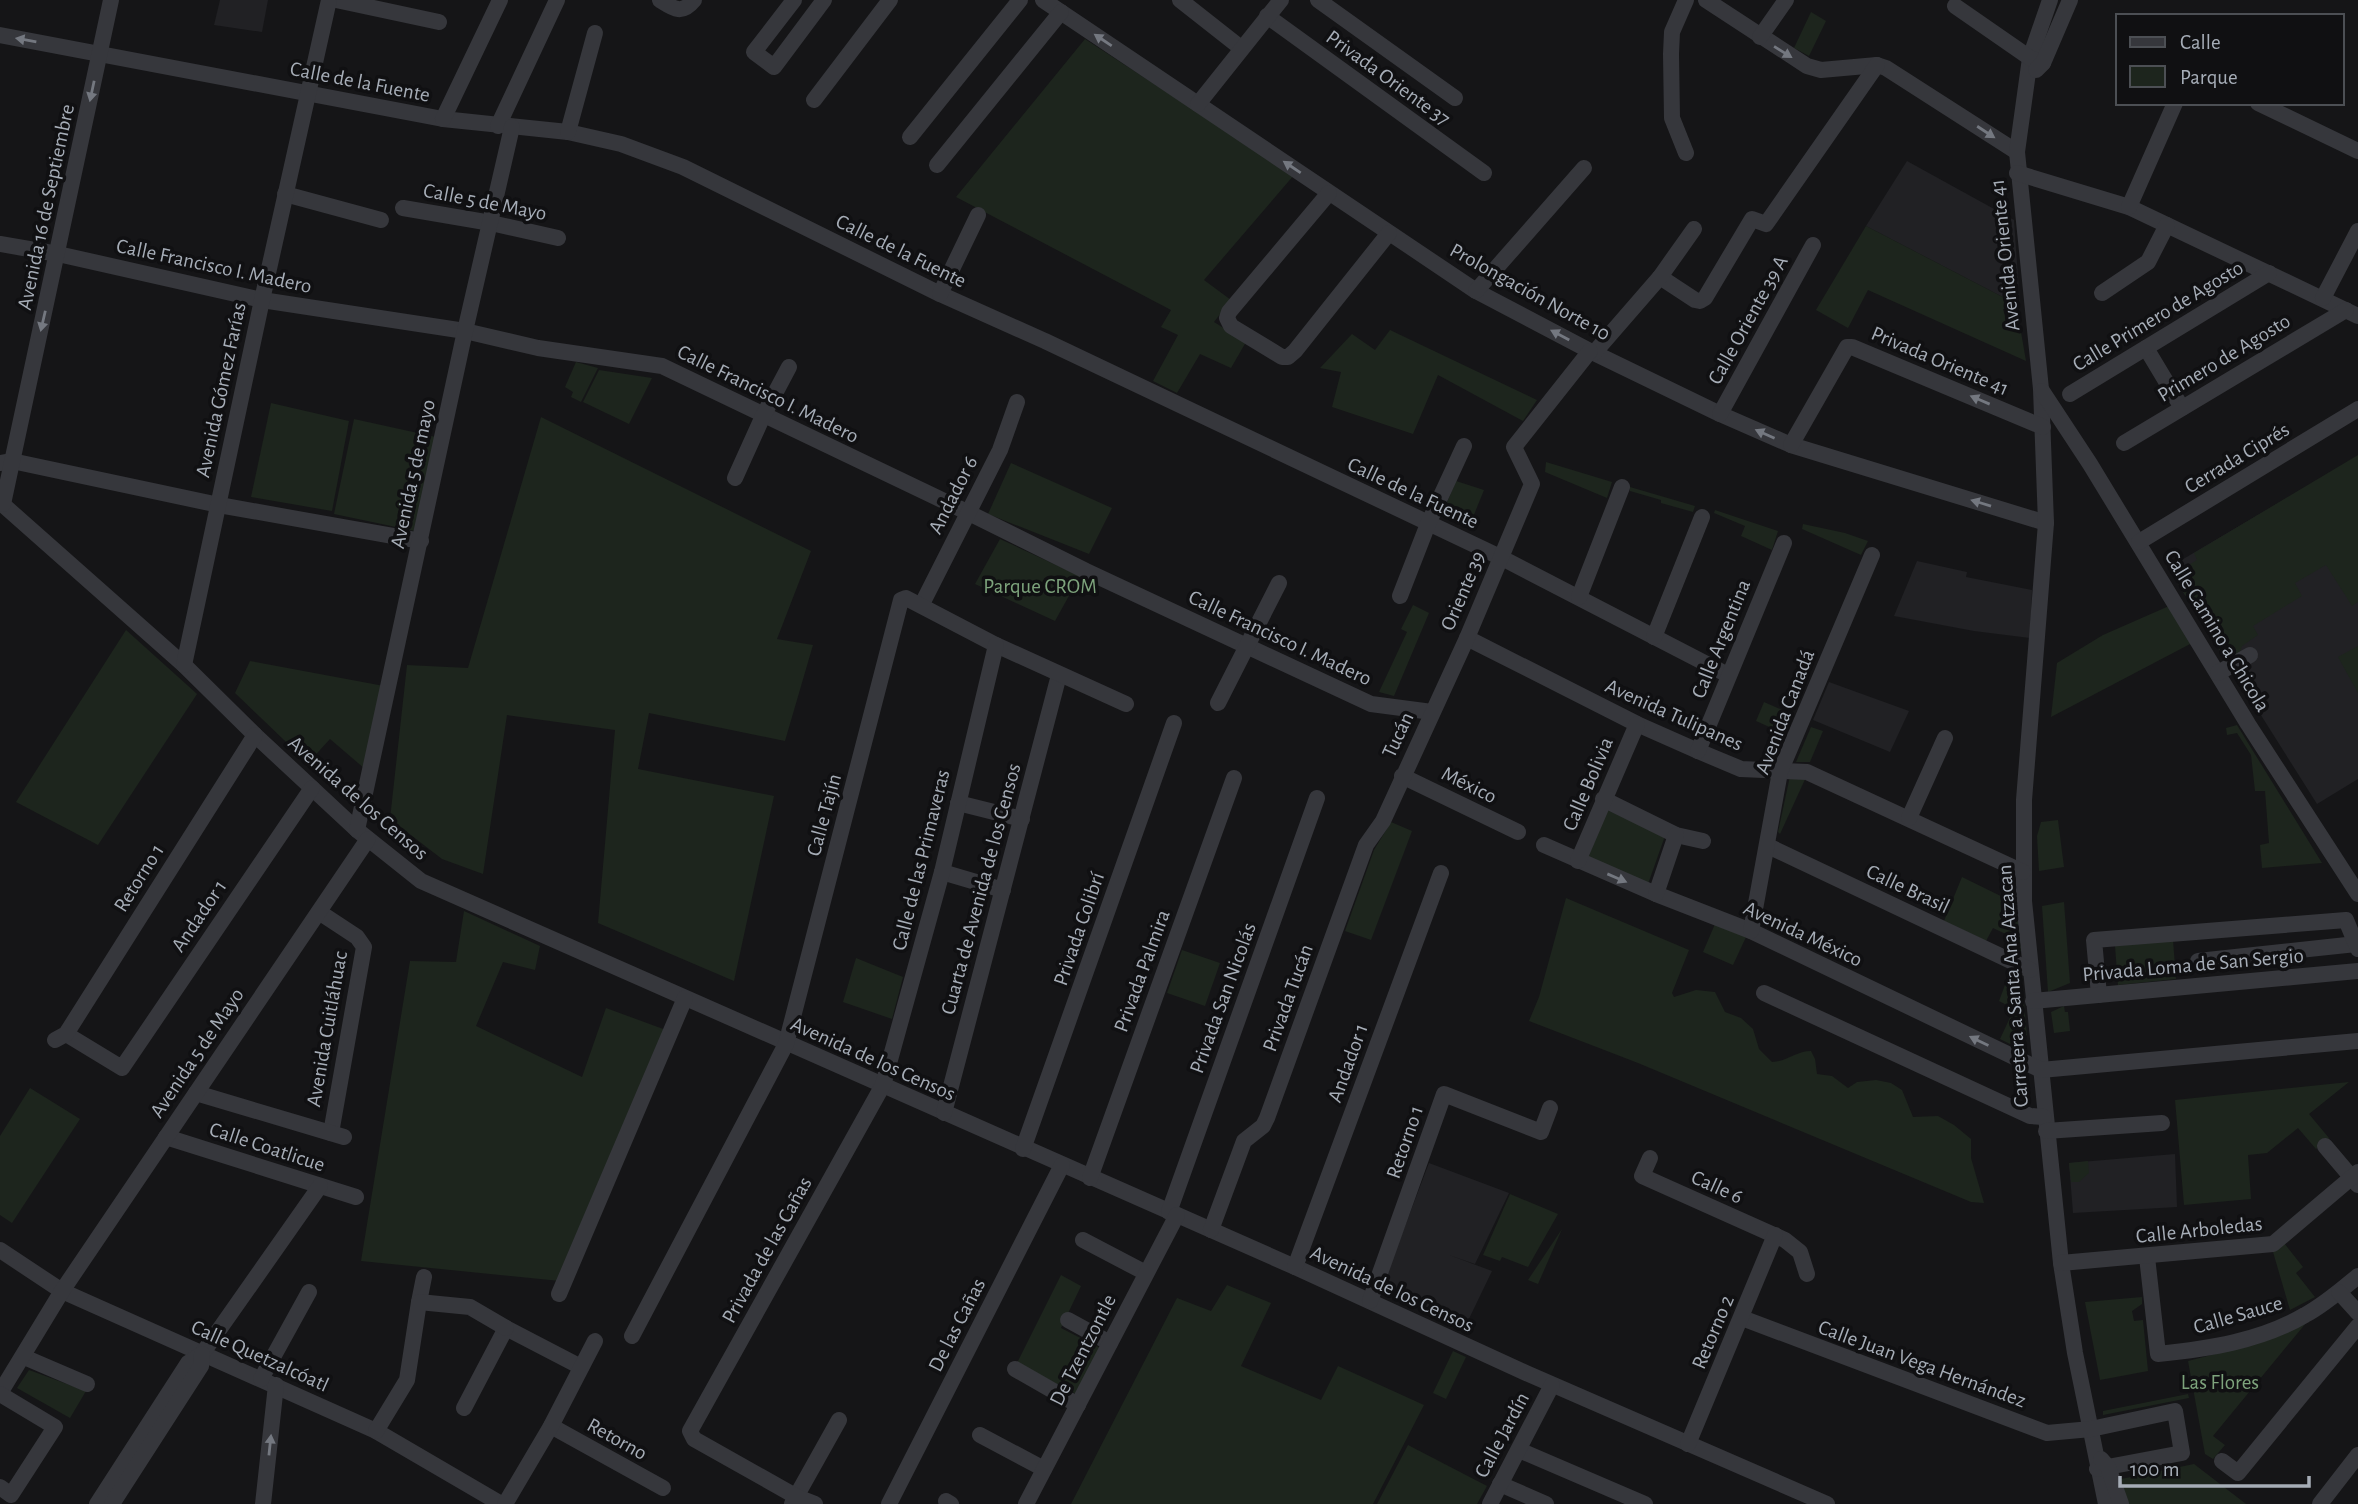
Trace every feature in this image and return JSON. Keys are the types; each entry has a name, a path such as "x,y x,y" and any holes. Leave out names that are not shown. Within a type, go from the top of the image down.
{"street":[{"name":"Avenida 16 de Septiembre","path":"2,503 6,462 58,254 111,0"},
{"name":"Avenida Gómez Farías","path":"184,666 329,0"},
{"path":"336,0 439,22"},
{"path":"443,119 499,0"},
{"name":"Avenida 5 de mayo","path":"363,835 421,541 465,331 491,223 505,126 557,0"},
{"path":"660,0 675,10 682,11 694,0"},
{"path":"794,0 754,52 774,67 824,0"},
{"path":"814,100 890,0"},
{"path":"910,137 1020,0"},
{"name":"Prolongación Norte 10","path":"1043,0 1476,291 1592,352 1791,445 2046,523"},
{"path":"1180,0 1241,48"},
{"path":"1199,104 1281,0"},
{"path":"1318,0 1455,98"},
{"path":"1686,0 1672,32 1671,54 1672,118 1686,153"},
{"path":"1706,0 1807,66 1821,70 1877,65 1917,87 2017,152"},
{"path":"1760,37 1786,0"},
{"name":"Avenida Oriente 41","path":"2036,61 2050,0"},
{"name":"Avenida Oriente 41","path":"2043,427 2017,152 2028,80 2070,0"},
{"path":"1955,6 2036,61"},
{"path":"937,164 1061,12"},
{"name":"Privada Oriente 37","path":"1267,16 1484,173"},
{"path":"568,132 596,33"},
{"name":"Calle de la Fuente","path":"0,35 443,119 568,132 621,144 683,167 940,294 1500,557 1728,675"},
{"path":"1660,277 1695,300 1705,298 1752,219 1766,225 1877,65"},
{"path":"2129,207 2174,105"},
{"path":"2262,105 2358,151"},
{"path":"1476,291 1584,168"},
{"path":"2017,173 2129,207 2352,313"},
{"path":"1329,193 1229,312 1227,318 1231,326 1282,357 1288,357 1296,351 1389,233"},
{"path":"285,194 382,220"},
{"name":"Calle 5 de Mayo","path":"403,208 558,238"},
{"path":"940,294 978,215"},
{"path":"2102,293 2148,262 2167,225"},
{"path":"1592,352 1660,277 1694,229"},
{"path":"2323,298 2358,230"},
{"name":"Calle Francisco I. Madero","path":"0,244 58,254 262,300 465,331 538,348 662,366 1086,571 1371,704 1432,712"},
{"name":"Calle Oriente 39 A","path":"1720,414 1813,245"},
{"name":"Calle Primero de Agosto","path":"2070,394 2269,273"},
{"name":"Primero de Agosto","path":"2124,443 2352,313"},
{"name":"Privada Oriente 41","path":"1791,445 1847,347 2043,427"},
{"path":"2146,348 2182,408"},
{"name":"Oriente 39","path":"1432,712 1467,638 1532,484 1514,447 1592,352"},
{"path":"735,478 789,367"},
{"name":"Calle Camino a Chicola","path":"2041,388 2248,724 2358,894"},
{"name":"Andador 6","path":"922,604 1000,450 1017,402"},
{"name":"Cerrada Ciprés","path":"2138,542 2358,409"},
{"name":"Carretera a Santa Ana Atzacan","path":"2043,427 2046,523 2024,800 2023,872 2033,1001 2061,1263 2075,1353 2101,1464 2106,1504"},
{"path":"1400,596 1427,524 1464,446"},
{"path":"6,462 219,505 421,541"},
{"path":"1579,597 1622,487"},
{"name":"Avenida de los Censos","path":"2,503 184,666 363,835 421,881 1295,1267 1552,1385 1828,1504"},
{"path":"1654,637 1702,517"},
{"name":"Calle Argentina","path":"1698,751 1784,542"},
{"name":"Avenida Canadá","path":"1751,931 1780,772 1872,555"},
{"path":"1218,703 1279,583"},
{"name":"Calle Tajín","path":"632,1336 786,1044 903,598 922,604"},
{"path":"922,604 996,645 1126,704"},
{"name":"Avenida Tulipanes","path":"1467,638 1637,724 1698,751 1741,769 1808,772 2023,872"},
{"name":"Calle de las Primaveras","path":"883,1085 942,872 996,645"},
{"path":"2218,673 2250,655"},
{"name":"Cuarta de Avenida de los Censos","path":"944,1113 1059,675"},
{"name":"Tucán","path":"1402,776 1432,712"},
{"name":"Privada Colibrí","path":"1023,1149 1174,723"},
{"name":"Calle Bolivia","path":"1578,861 1637,724"},
{"name":"Retorno 1","path":"122,1069 60,1037 255,735"},
{"path":"1909,818 1945,738"},
{"name":"México","path":"1402,776 1518,832"},
{"name":"Privada Tucán","path":"1211,1230 1244,1141 1263,1126 1267,1118 1366,845 1383,821 1402,776"},
{"name":"Privada Palmira","path":"1090,1178 1234,778"},
{"name":"Andador 1","path":"122,1069 312,788"},
{"name":"Privada San Nicolás","path":"1173,1213 1317,798"},
{"path":"1603,799 1676,835 1703,842"},
{"path":"958,803 1022,818"},
{"name":"Avenida 5 de Mayo","path":"62,1291 319,912 363,835"},
{"path":"1656,894 1676,835"},
{"name":"Avenida México","path":"1544,845 1656,894 1751,931 2040,1070"},
{"name":"Calle Brasil","path":"1768,846 2030,970"},
{"path":"942,872 1003,890"},
{"name":"Andador 1","path":"1295,1267 1441,873"},
{"name":"Avenida Cuitláhuac","path":"195,1093 338,1135 363,947 357,937 319,912"},
{"path":"2099,995 2094,940 2346,920 2357,947 2198,961"},
{"path":"2195,933 2200,986"},
{"name":"Privada Loma de San Sergio","path":"2033,1001 2358,971"},
{"path":"1764,993 2045,1124 2162,1123"},
{"path":"559,1294 685,998"},
{"path":"2040,1070 2358,1041"},
{"name":"Privada de las Cañas","path":"794,1501 694,1439 690,1430 883,1085"},
{"name":"Retorno 1","path":"1370,1301 1444,1094 1541,1132 1550,1108"},
{"name":"Calle Coatlicue","path":"166,1137 356,1197"},
{"path":"2325,1146 2356,1178"},
{"name":"Calle 6","path":"1650,1158 1642,1176 1775,1236 1800,1252 1807,1274"},
{"name":"De las Cañas","path":"889,1504 1062,1166"},
{"name":"Calle Arboledas","path":"2061,1263 2273,1244 2356,1178"},
{"path":"97,1504 188,1363 202,1354 320,1186"},
{"name":"De Tzentzontle","path":"1027,1504 1146,1273 1173,1213"},
{"name":"Retorno 2","path":"1688,1444 1775,1236"},
{"path":"1083,1240 1146,1273"},
{"name":"Calle Quetzalcóatl","path":"0,1250 62,1291 376,1431 503,1504"},
{"name":"Calle Sauce","path":"2147,1257 2158,1354 2225,1345 2253,1337 2306,1315 2358,1276"},
{"path":"376,1431 407,1380 424,1277"},
{"path":"6,1491 55,1427 0,1393 62,1291"},
{"path":"261,1379 309,1292"},
{"path":"2339,1292 2358,1313"},
{"path":"419,1302 470,1307 581,1367"},
{"name":"Calle Juan Vega Hernández","path":"1742,1318 2048,1433 2091,1429 2175,1411 2182,1453 2101,1464"},
{"path":"1068,1320 1110,1343"},
{"path":"2221,1461 2238,1474 2358,1326"},
{"path":"464,1409 506,1328"},
{"path":"503,1504 551,1426 595,1341"},
{"path":"112,1504 201,1366 202,1354"},
{"path":"24,1357 87,1384"},
{"path":"1015,1369 1078,1405"},
{"path":"263,1504 276,1385"},
{"name":"Calle Jardín","path":"1490,1504 1552,1385"},
{"path":"815,1504 794,1501 839,1420"},
{"name":"Retorno","path":"551,1426 663,1488"},
{"path":"979,1435 1044,1469"},
{"path":"1519,1450 1645,1504"},
{"path":"2320,1504 2358,1455"},
{"name":"Carretera a Santa Ana Atzacan","path":"2101,1464 2121,1504"},
{"path":"1500,1484 1546,1504"}],"shaded area":[{"path":"220,0 268,0 262,32 214,25"},
{"path":"1907,161 2014,220 2020,306 1866,226"},
{"path":"2358,456 2358,779 2317,804 2168,568"},
{"path":"1917,561 1967,572 1966,577 2032,590 2030,638 1894,616"},
{"path":"1829,682 1909,711 1890,752 1813,720"},
{"path":"2175,1154 2177,1207 2073,1213 2069,1163"},
{"path":"1429,1163 1509,1193 1475,1264 1449,1255 1492,1271 1465,1327 1383,1284"}],"green space":[{"path":"1811,12 1826,21 1809,56 1794,48"},
{"path":"1085,39 1294,175 1204,280 1231,300 1214,322 1246,342 1231,368 1200,354 1177,393 1153,381 1178,335 1161,327 1171,310 956,197"},
{"path":"1866,226 2020,306 2003,309 2008,328 2021,332 2026,361 1868,290 1848,328 1816,310"},
{"path":"1390,330 1537,400 1523,421 1438,375 1413,434 1332,407 1341,372 1320,368 1352,334 1375,350"},
{"path":"576,362 598,368 581,402 571,397 573,392 565,387"},
{"path":"599,370 652,378 629,424 583,402"},
{"path":"271,403 349,421 332,511 251,497"},
{"path":"541,417 811,551 777,639 813,645 785,741 649,713 638,769 774,796 734,981 598,923 615,730 507,715 483,874 442,859 390,819 407,665 468,668"},
{"path":"354,419 436,437 415,531 334,514"},
{"path":"2358,455 2358,602 2352,606 2326,565 2295,583 2302,596 2253,626 2258,635 2242,646 2238,657 2228,664 2168,568 2177,562 2182,569 2197,560 2194,553"},
{"path":"1546,462 1612,482 1607,498 1545,472"},
{"path":"1011,463 1112,508 1089,554 988,514"},
{"path":"1456,481 1484,490 1471,522 1445,507"},
{"path":"1630,487 1695,506 1693,512 1630,491"},
{"path":"1715,510 1778,531 1772,550 1741,536 1745,526 1714,513"},
{"path":"1803,524 1868,541 1861,555 1802,529"},
{"name":"Parque CROM","path":"1000,539 1080,576 1055,621 975,584"},
{"path":"1413,605 1429,613 1394,696 1379,692 1407,632 1401,629"},
{"path":"2169,606 2192,643 2051,717 2057,663 2103,635"},
{"path":"126,630 197,694 98,845 16,802"},
{"path":"2358,646 2358,693 2338,657"},
{"path":"250,661 384,686 365,769 330,739 308,763 235,693"},
{"path":"1764,702 1794,715 1785,734 1756,721"},
{"path":"2237,725 2322,863 2262,868 2260,845 2269,843 2265,791 2255,791 2251,755 2237,733 2227,735 2226,728"},
{"path":"1811,727 1823,731 1810,762 1796,762"},
{"path":"1807,775 1780,834 1778,832 1790,776"},
{"path":"1607,810 1665,836 1648,884 1587,860"},
{"path":"2058,820 2064,867 2039,871 2037,836 2041,822"},
{"path":"1391,822 1412,831 1371,940 1345,931 1374,850"},
{"path":"1962,877 2017,904 2021,951 2012,953 2014,938 1993,928 1986,941 1944,921"},
{"path":"1566,898 1689,950 1672,993 1674,997 1696,990 1715,992 1725,1012 1741,1018 1753,1029 1759,1049 1772,1062 1811,1051 1817,1074 1832,1076 1848,1088 1857,1082 1876,1080 1891,1083 1902,1090 1913,1117 1938,1116 1954,1125 1971,1139 1971,1158 1984,1203 1971,1202 1638,1063 1529,1021 1539,997"},
{"path":"2064,902 2070,983 2048,992 2042,906"},
{"path":"464,911 540,946 535,970 503,962 476,1026 582,1077 606,1008 666,1030 560,1281 361,1261 410,961 456,962"},
{"path":"1715,924 1746,937 1733,965 1703,952"},
{"path":"2173,940 2176,979 2118,985 2115,946"},
{"path":"1182,950 1220,963 1205,1006 1167,993"},
{"path":"856,958 903,977 892,1019 843,1002"},
{"path":"2011,969 2024,1003 2027,1035 2010,1044 2000,1039 2014,1009 1999,1001"},
{"path":"2064,1006 2065,1012 2068,1012 2070,1031 2054,1033 2051,1012"},
{"path":"2349,1082 2309,1114 2329,1138 2316,1149 2298,1128 2267,1153 2248,1155 2251,1199 2184,1205 2175,1100"},
{"path":"30,1088 80,1119 12,1223 0,1215 0,1136"},
{"path":"2088,1161 2089,1173 2079,1182 2071,1182 2069,1163"},
{"path":"1510,1194 1558,1214 1528,1267 1502,1257 1500,1261 1483,1255"},
{"path":"1562,1229 1538,1284 1528,1280"},
{"path":"2284,1243 2303,1267 2296,1273 2315,1297 2290,1310 2273,1252"},
{"path":"1061,1275 1081,1286 1061,1328 1100,1348 1076,1394 1017,1363"},
{"path":"1227,1285 1271,1303 1241,1366 1321,1400 1338,1366 1424,1405 1373,1504 1071,1504 1177,1298 1211,1311"},
{"path":"2142,1297 2142,1304 2132,1311 2134,1321 2143,1320 2148,1371 2100,1380 2085,1302"},
{"name":"Las Flores","path":"2306,1323 2213,1436 2225,1445 2213,1459 2205,1454 2188,1361 2254,1344"},
{"path":"1453,1351 1466,1357 1446,1399 1433,1393"},
{"path":"29,1370 86,1391 70,1418 17,1388"},
{"path":"2188,1394 2189,1398 2103,1415 2103,1411"},
{"path":"1408,1445 1487,1486 1477,1504 1377,1504"},
{"path":"2194,1464 2246,1504 2128,1504 2121,1479"}]}
